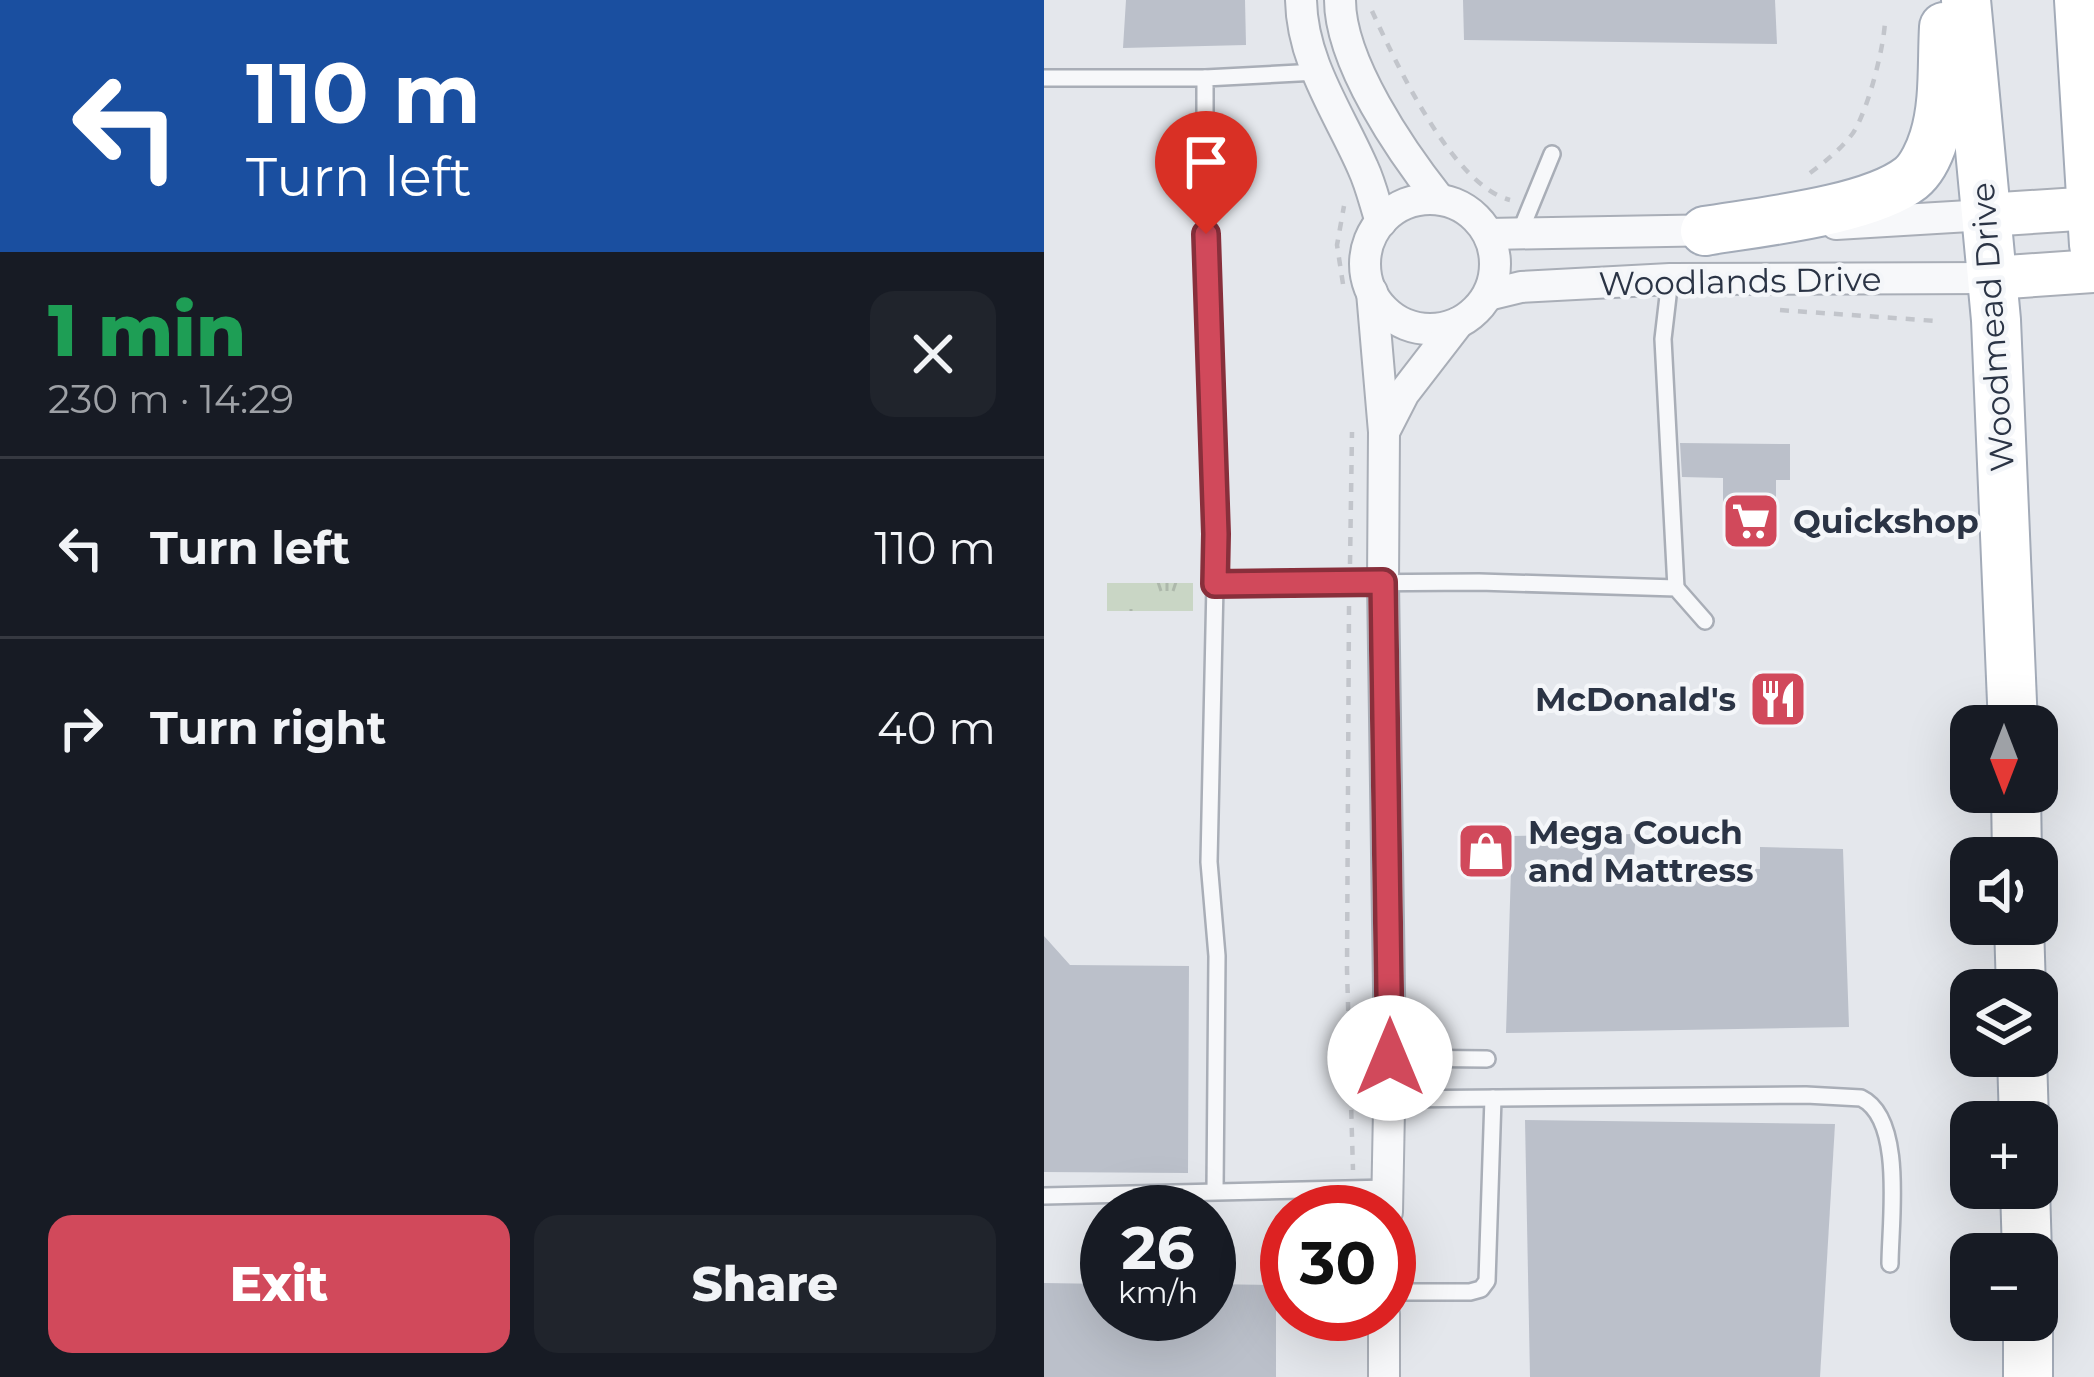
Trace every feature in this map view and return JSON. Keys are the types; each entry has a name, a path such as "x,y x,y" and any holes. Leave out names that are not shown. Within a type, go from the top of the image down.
{"main road":[{"path":"1705,231 1811,213 1881,195 1911,178 1935,138 1945,0"},
{"name":"Woodmead Drive","path":"1966,0 1993,278 2012,705"},
{"path":"1986,215 2093,220 2079,0"},
{"path":"1993,278 2094,271"},
{"path":"2028,1341 2028,1377"}],"street":[{"path":"1301,0 1317,72 1366,174 1381,222"},
{"path":"1354,2 1343,22 1357,65 1387,124 1439,200"},
{"path":"1384,432 1403,393 1458,323 1488,295 1495,275 1489,234 1459,206 1418,200 1397,208 1369,241 1368,285 1395,319 1438,329 1458,323"},
{"name":"Woodlands Drive","path":"1489,234 1525,219 1705,231 1986,215"},
{"name":"Woodlands Drive","path":"1488,295 1521,287 1670,279 1993,278"},
{"path":"1372,292 1384,432 1388,1185"},
{"path":"1384,1341 1384,1377"}],"lane":[{"path":"1044,78 1317,72"},
{"path":"1204,78 1216,534 1209,862 1217,980 1215,1185"},
{"path":"1525,219 1552,154"},
{"path":"1670,279 1663,339 1676,589 1705,621"},
{"path":"1215,584 1383,582 1676,589"},
{"path":"1390,1058 1487,1059"},
{"path":"1416,1292 1470,1292 1487,1281 1492,1098"},
{"path":"1389,1099 1861,1098 1879,1115 1892,1156 1889,1264"},
{"path":"1044,1196 1080,1195"}],"path":[{"path":"1354,2 1459,166 1525,219"},
{"path":"1794,185 1832,157 1856,129 1884,47 1885,21"},
{"path":"1781,310 1936,321"}],"green space":[{"path":"1107,583 1193,583 1193,611 1107,611"}],"building":[{"path":"1126,0 1245,0 1246,45 1123,48"},
{"path":"1463,0 1775,0 1777,44 1464,40"},
{"path":"1680,443 1790,444 1790,480 1776,480 1776,510 1723,509 1723,478 1682,477"},
{"path":"1636,834 1633,867 1760,869 1760,847 1843,849 1849,1027 1506,1033 1512,836"},
{"path":"1044,936 1070,965 1189,966 1188,1173 1044,1172"},
{"path":"1525,1120 1835,1124 1820,1377 1530,1377"},
{"path":"1044,1283 1080,1284 1080,1341 1236,1341 1236,1284 1260,1285 1260,1341 1276,1341 1276,1377 1044,1377"}],"place":[{"name":"Quickshop","path":"1751,521"},
{"name":"McDonald's","path":"1778,699"},
{"name":"Mega Couch and Mattress","path":"1486,851"}],"route":[{"path":"1206,234 1215,584 1383,582 1390,1058"}]}
